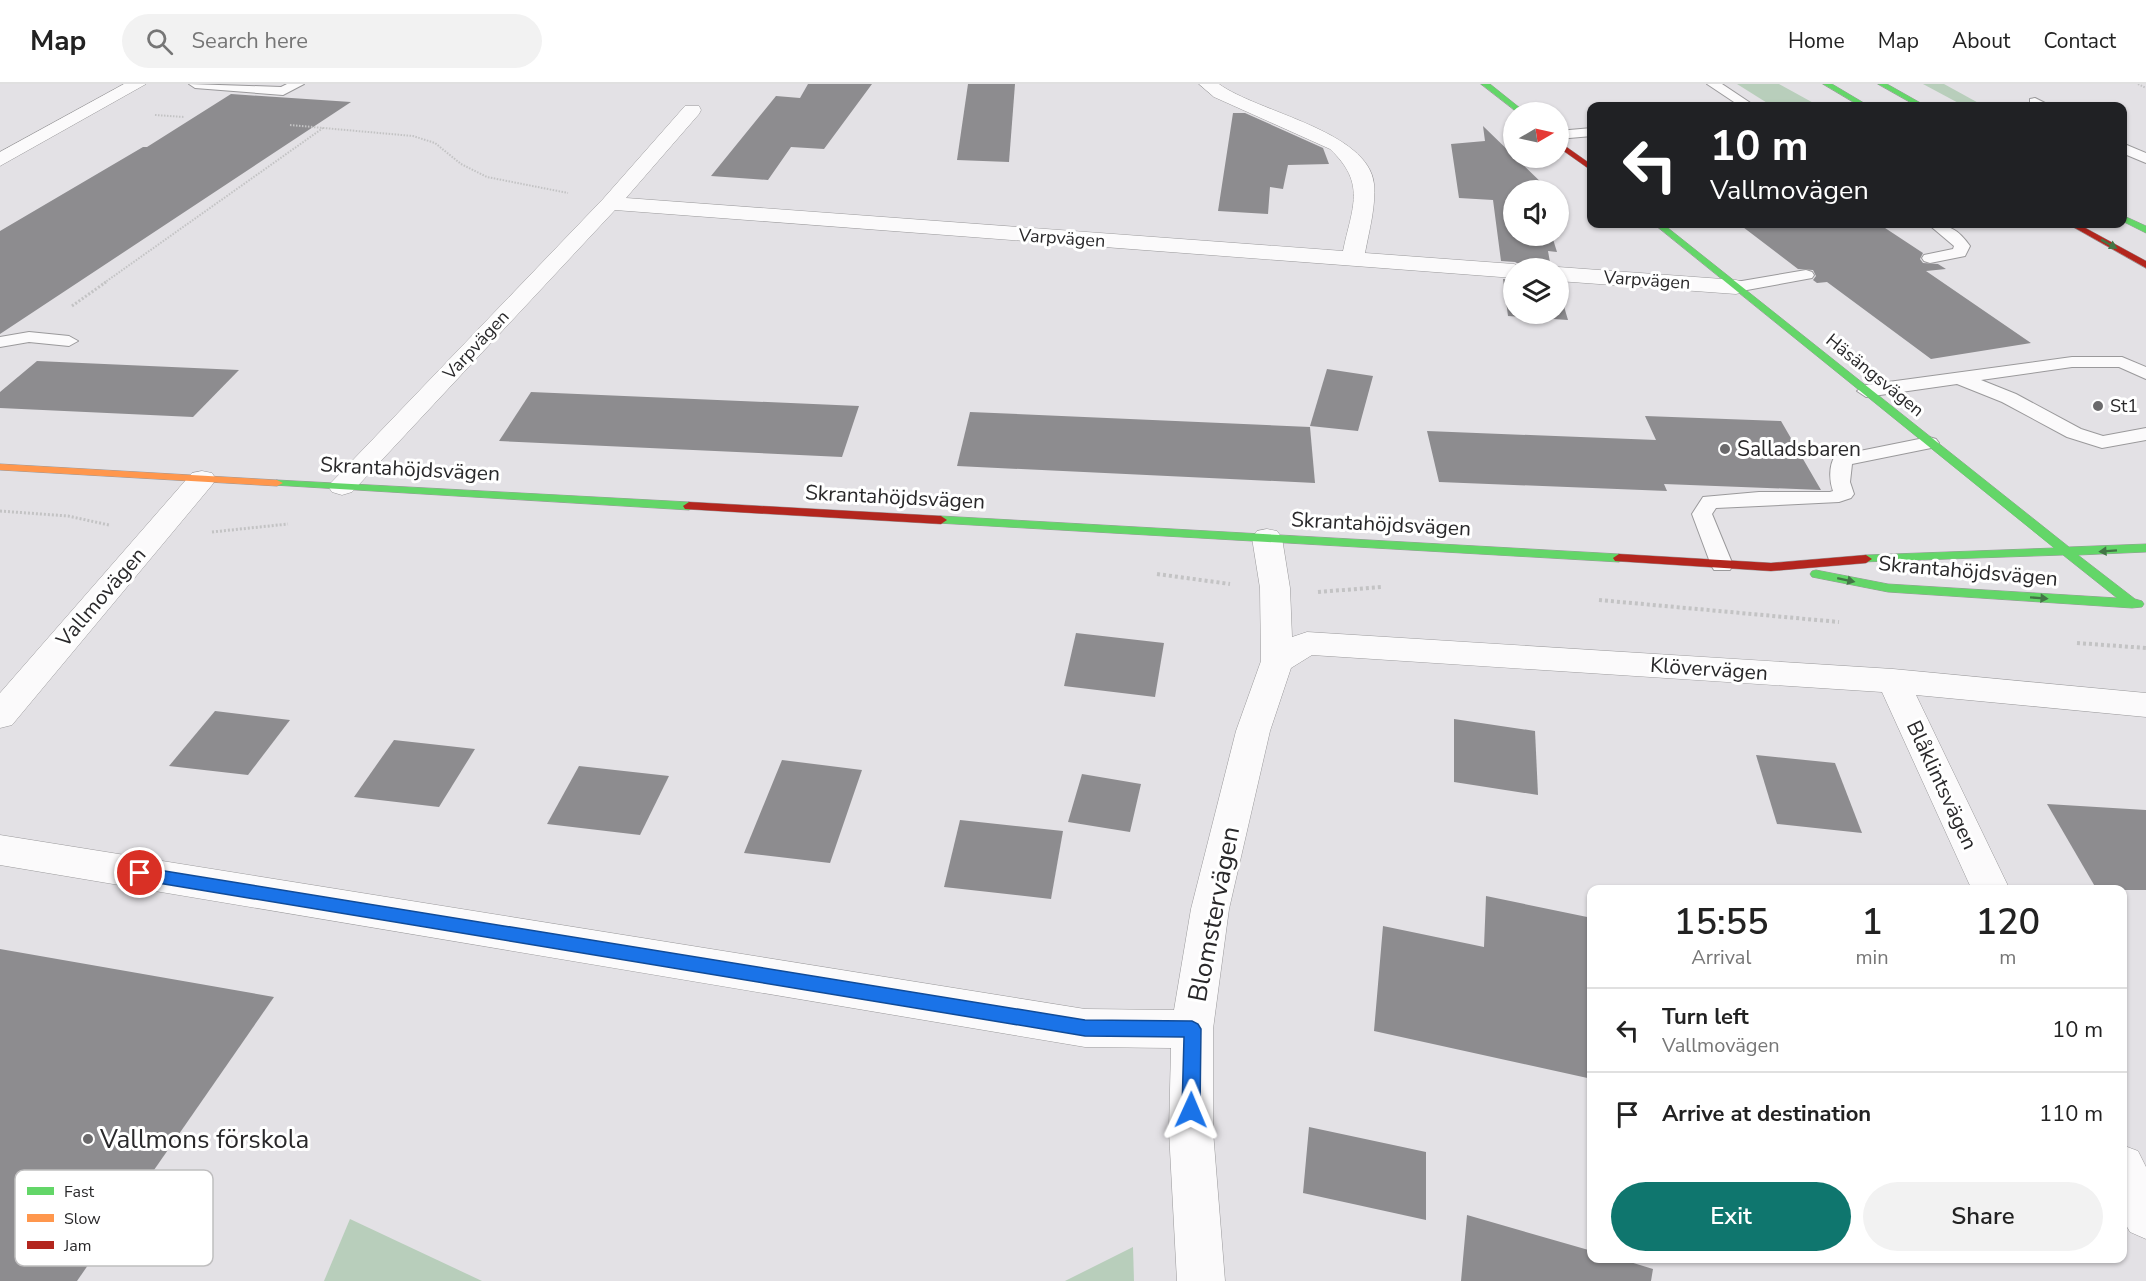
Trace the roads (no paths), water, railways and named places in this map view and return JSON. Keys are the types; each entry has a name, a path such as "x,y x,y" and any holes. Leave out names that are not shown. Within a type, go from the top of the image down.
{"main road":[{"path":"1485,84 1508,102"},
{"path":"1827,84 1858,102"},
{"path":"1882,84 1915,102"},
{"path":"1569,152 1587,166"},
{"path":"2127,221 2146,231"},
{"name":"Häsängsvägen","path":"1663,228 2070,554 2139,604"},
{"path":"2079,228 2146,266"},
{"name":"Skrantahöjdsvägen","path":"0,467 1788,568 1888,588 2139,604"},
{"name":"Skrantahöjdsvägen","path":"1788,568 1874,558 2070,554 2146,548"}],"street":[{"path":"0,160 136,84"},
{"path":"1208,84 1220,93 1337,144 1354,161 1364,181 1364,202 1353,259"},
{"name":"Varpvägen","path":"342,486 610,203 692,110"},
{"name":"Varpvägen","path":"610,203 1503,270"},
{"name":"Varpvägen","path":"1569,275 1736,286"},
{"name":"Vallmovägen","path":"0,716 202,479"},
{"path":"1268,538 1275,588 1277,661"},
{"name":"Klövervägen","path":"1277,661 1307,643 1893,681 2146,705"},
{"name":"Blomstervägen","path":"1202,1281 1191,1131 1192,1029 1210,909 1253,731 1277,661"},
{"name":"Blåklintsvägen","path":"1893,681 1989,885"},
{"path":"0,850 1085,1028 1192,1029"},
{"path":"2127,1177 2146,1216"}],"lane":[{"path":"195,84 284,92 298,84"},
{"path":"1713,84 1742,102"},
{"path":"1569,134 1587,132"},
{"path":"2127,150 2146,159"},
{"path":"1930,258 1959,252 1962,246 1956,237 1941,228"},
{"path":"1736,286 1806,275"},
{"path":"0,342 29,337 69,340"},
{"path":"1866,391 2072,362 2121,362 2146,374"},
{"path":"1958,378 2009,399 2074,433 2102,442 2146,434"},
{"path":"1722,565 1702,514 1710,502 1759,498 1832,498 1844,494 1840,482 1842,460 1929,442"}],"place":[{"name":"St1","path":"2098,406"},
{"name":"Salladsbaren","path":"1725,449"},
{"name":"Vallmons förskola","path":"88,1139"}]}
